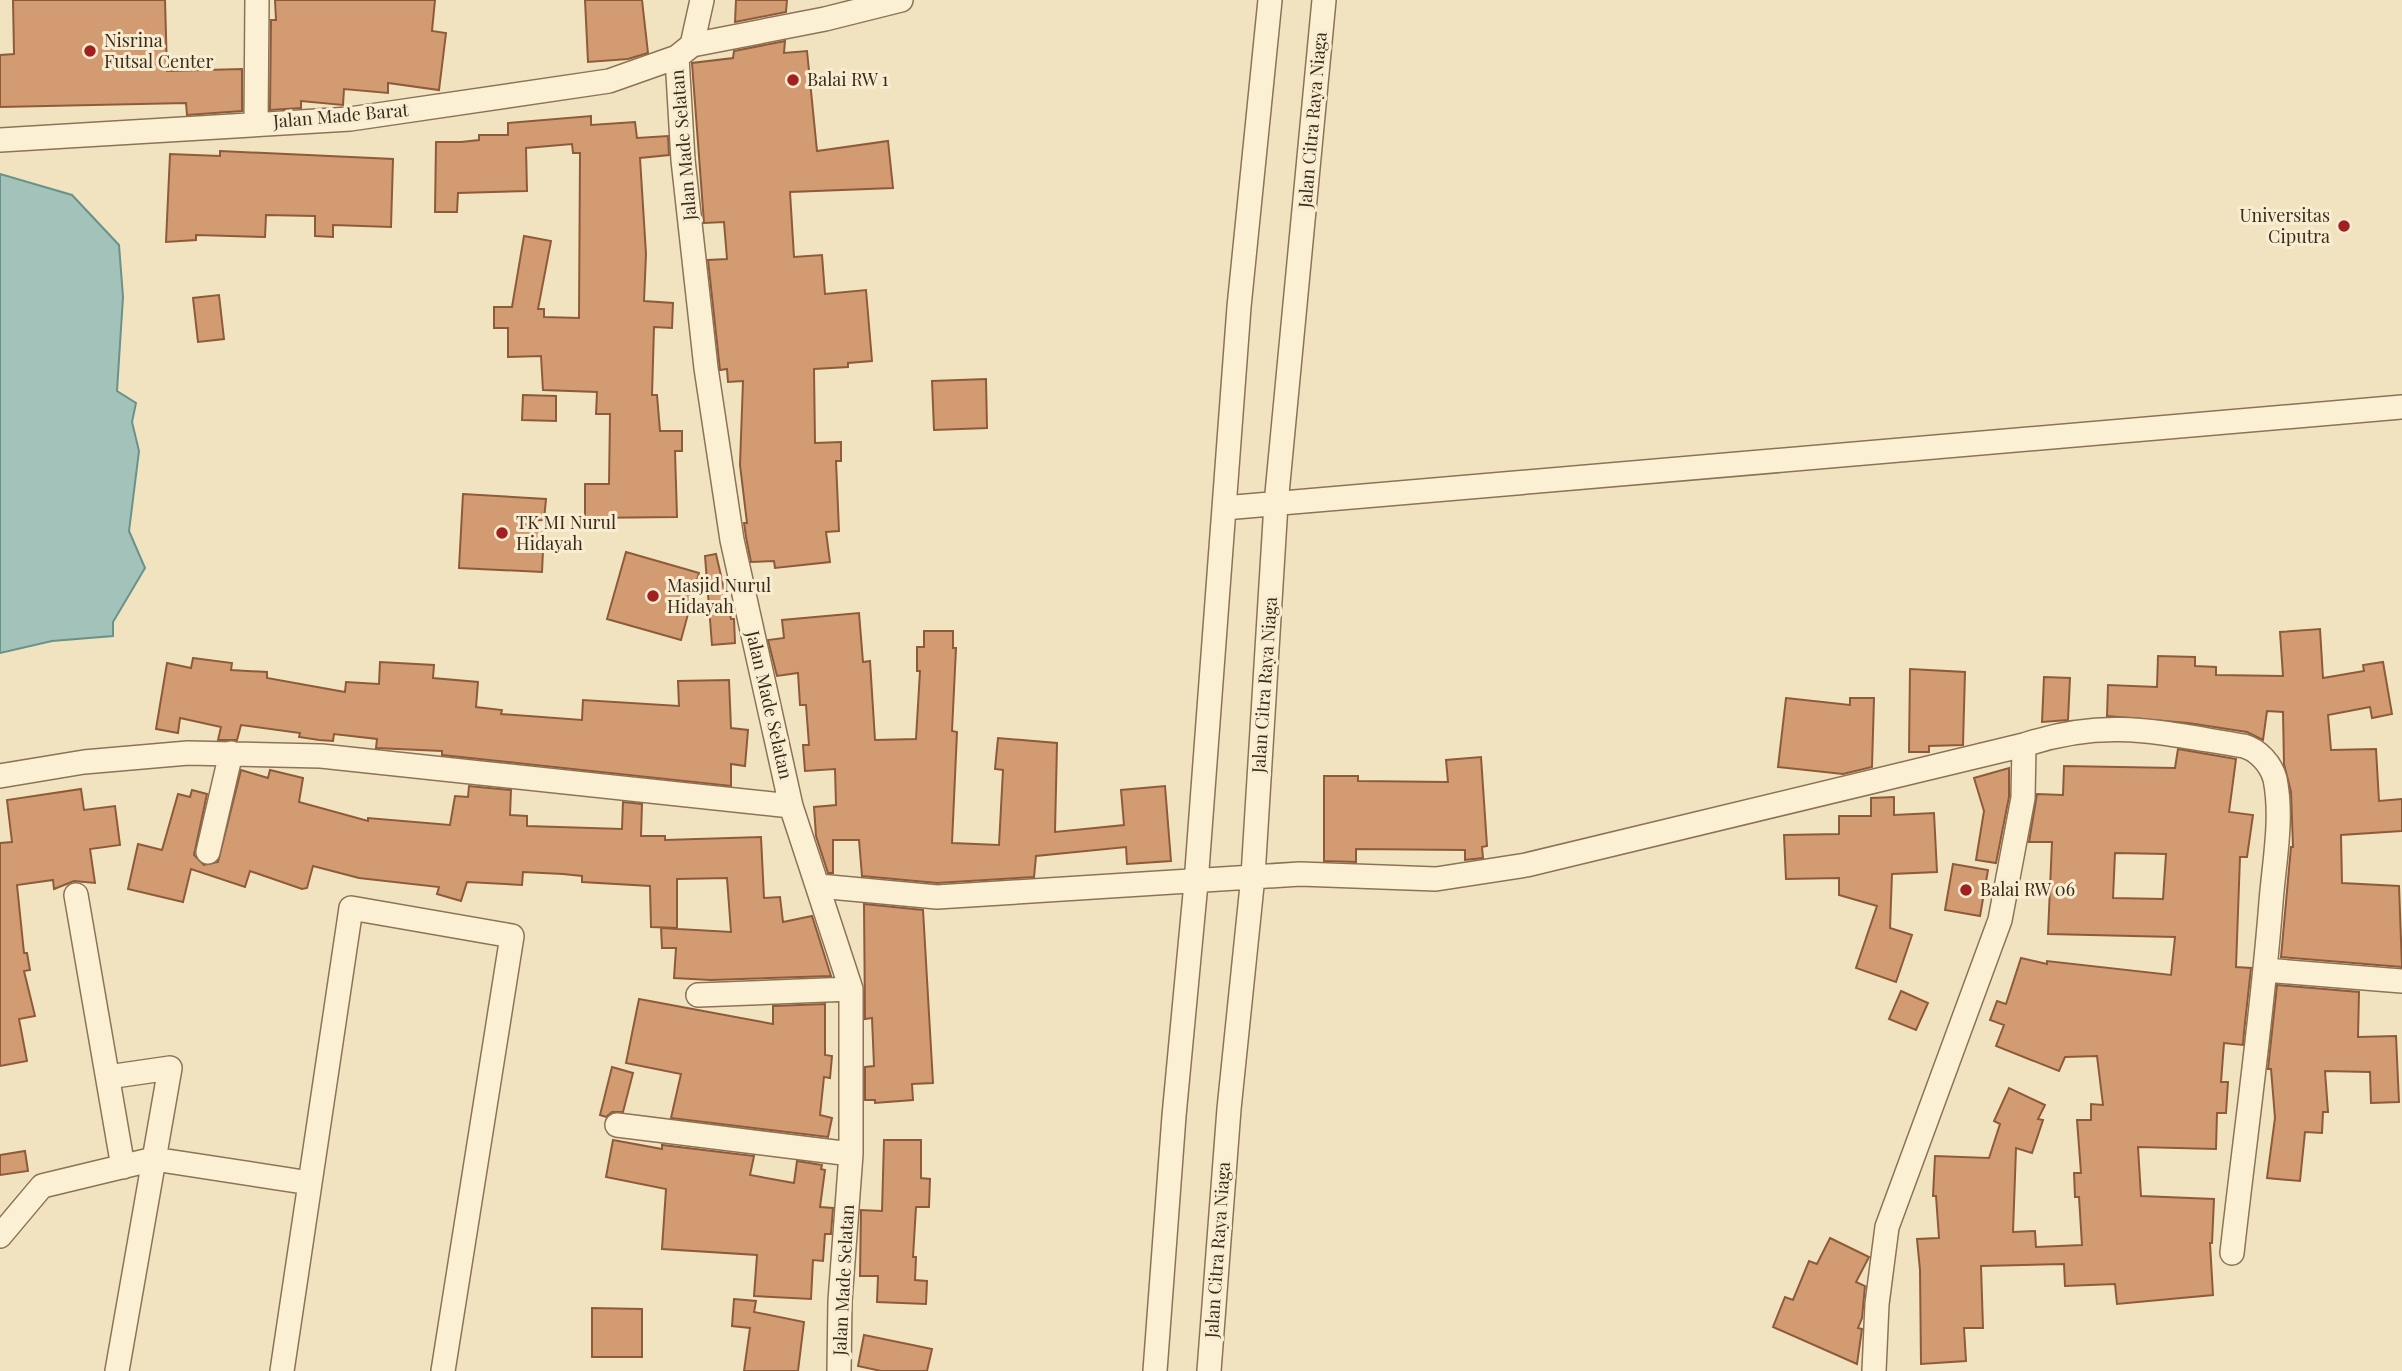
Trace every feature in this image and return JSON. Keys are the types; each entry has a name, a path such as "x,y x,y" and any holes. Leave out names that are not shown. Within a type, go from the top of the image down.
{"street":[{"path":"256,124 257,0"},
{"name":"Jalan Made Selatan","path":"702,0 685,51 683,160 704,354 732,540 792,806 851,989 851,1154 840,1301 839,1371"},
{"name":"Jalan Made Barat","path":"0,140 351,119 609,81 685,51 901,0"},
{"path":"1155,1371 1174,1116 1196,883 1239,307 1270,0"},
{"name":"Jalan Citra Raya Niaga","path":"1209,1371 1229,1109 1253,876 1276,504 1324,0"},
{"path":"1224,508 2402,407"},
{"path":"818,886 937,897 1196,883 1300,874 1436,879 1514,867 2024,745 2055,735 2095,728 2128,728 2244,746 2261,756 2275,778 2277,821 2265,970 2232,1253"},
{"path":"1874,1371 1887,1227 2000,920 2023,798 2024,745"},
{"path":"0,776 84,762 188,752 321,755 792,806"},
{"path":"208,852 231,753"},
{"path":"76,895 123,1167"},
{"path":"282,1371 351,908 512,936 443,1371"},
{"path":"2265,970 2402,981"},
{"path":"698,995 851,989"},
{"path":"108,1077 170,1068 117,1371"},
{"path":"617,1125 851,1154"},
{"path":"0,1236 42,1186 155,1159 310,1183"}],"water":[{"path":"0,174 72,195 119,245 123,297 117,391 136,403 132,422 139,451 129,531 145,568 113,622 113,636 52,641 0,653"}],"building":[{"name":"Nisrina Futsal Center","path":"13,0 165,0 167,71 242,69 242,111 187,115 186,103 0,107 0,55 14,54"},
{"path":"275,0 435,0 432,31 446,33 439,90 388,83 388,93 344,89 343,105 301,101 301,108 270,110 271,20 276,20"},
{"path":"585,0 642,0 648,53 628,59 588,62"},
{"path":"736,0 787,0 786,12 735,22"},
{"path":"785,41 784,53 807,51 817,151 888,141 893,188 790,192 794,257 822,255 825,294 866,290 872,361 848,363 848,367 814,369 815,443 841,442 841,461 836,461 839,531 826,532 830,562 775,568 774,561 751,562 746,537 744,523 747,523 740,465 743,381 728,382 727,369 720,370 708,260 727,259 724,222 704,223 692,63 733,58 734,51"},
{"path":"591,116 591,125 635,122 637,138 668,136 669,155 640,158 646,254 644,301 673,303 672,328 654,327 652,395 657,395 660,431 682,431 682,451 675,451 677,517 585,518 585,484 609,484 610,414 596,414 597,392 543,390 541,356 508,357 508,328 494,328 494,307 512,307 524,236 551,241 538,309 544,309 544,317 579,318 580,153 573,153 572,144 526,148 527,191 458,193 457,212 435,212 436,142 479,140 479,135 508,135 508,123"},
{"path":"220,151 393,159 391,227 333,225 333,237 315,236 315,216 266,215 265,237 196,235 196,240 166,242 170,154 220,156"},
{"path":"219,295 224,339 198,342 193,298"},
{"path":"986,379 987,428 934,430 932,381"},
{"path":"523,395 556,396 556,421 522,420"},
{"name":"TK MI Nurul Hidayah","path":"463,494 546,499 544,520 514,521 544,529 542,572 459,568"},
{"name":"Masjid Nurul Hidayah","path":"626,552 699,573 681,640 607,619"},
{"path":"716,554 731,619 734,619 735,643 712,645 705,556"},
{"path":"859,613 863,662 870,661 875,740 916,739 920,671 917,671 917,647 924,647 924,631 953,631 953,648 956,648 952,731 957,732 952,843 999,845 1003,770 995,769 998,738 1057,743 1055,832 1124,825 1121,790 1165,786 1171,861 1127,864 1126,847 1036,856 1034,877 937,883 862,876 859,840 833,840 833,873 828,873 816,836 814,807 836,805 835,769 805,771 803,745 809,745 806,705 800,705 798,673 777,676 768,640 784,638 782,620"},
{"path":"2320,629 2323,678 2364,671 2363,665 2383,662 2392,714 2372,718 2370,707 2328,715 2331,750 2376,749 2379,801 2402,799 2402,831 2341,835 2342,883 2399,886 2402,967 2281,957 2293,847 2291,792 2284,764 2283,712 2267,711 2263,740 2247,732 2188,723 2107,716 2108,685 2157,687 2158,656 2195,657 2195,666 2216,667 2216,675 2283,676 2280,632"},
{"path":"193,658 232,663 231,670 267,672 267,678 345,692 346,682 379,684 380,662 434,665 433,678 478,682 476,707 502,710 501,714 582,720 583,700 679,706 678,681 729,680 731,728 748,730 745,766 731,764 731,786 442,755 442,751 376,748 377,739 334,734 333,741 319,740 299,737 300,733 241,725 237,740 218,740 221,727 180,718 178,733 156,729 167,663 191,668"},
{"path":"1910,669 1965,672 1963,745 1929,746 1929,752 1909,752"},
{"path":"2044,677 2070,678 2068,720 2042,722"},
{"path":"1786,698 1850,705 1850,698 1874,698 1872,767 1843,774 1778,767"},
{"path":"2178,749 2236,759 2229,812 2253,815 2247,857 2240,857 2236,967 2251,968 2243,1045 2224,1043 2221,1082 2228,1082 2226,1113 2217,1113 2216,1149 2138,1147 2141,1196 2214,1199 2210,1243 2213,1295 2117,1304 2115,1284 2065,1286 2064,1264 1981,1266 1983,1328 1964,1328 1966,1361 1921,1364 1917,1239 1939,1238 1936,1196 1933,1196 1935,1156 1989,1158 2000,1124 1994,1121 2009,1088 2045,1105 2038,1119 2043,1120 2032,1153 2016,1148 2013,1232 2035,1231 2036,1247 2082,1245 2079,1197 2075,1197 2074,1173 2081,1173 2077,1120 2091,1120 2091,1104 2103,1105 2097,1056 2065,1057 2059,1071 1996,1046 2004,1025 1990,1020 1997,1001 2006,1004 2021,958 2047,964 2047,961 2171,975 2175,937 2048,934 2052,842 2029,842 2037,794 2063,795 2064,766 2175,768","holes":["2115,853 2166,854 2163,899 2113,898"]},
{"path":"1481,757 1487,846 1482,847 1483,858 1465,860 1465,850 1356,849 1356,862 1324,861 1324,776 1358,776 1358,781 1448,782 1446,760"},
{"path":"2009,768 2009,797 1996,863 1976,860 1984,811 1974,778"},
{"path":"241,770 268,778 270,770 303,778 299,802 368,821 368,818 450,825 455,796 468,797 469,786 511,790 510,815 527,816 527,826 622,829 623,802 642,804 641,836 665,836 665,840 761,837 764,898 780,897 783,922 812,916 831,976 711,980 674,978 676,948 662,948 661,928 731,932 727,878 677,879 677,928 651,927 650,886 582,882 582,876 563,874 523,872 522,885 467,882 461,901 437,894 439,887 359,878 313,866 307,888 302,889 250,871 245,887 191,869 183,902 128,889 138,844 162,850 178,794 190,797 192,790 207,794 194,855 204,865 218,862"},
{"path":"81,789 84,810 115,806 120,845 90,849 95,883 74,881 54,889 53,880 17,885 24,953 27,953 30,970 24,971 35,1016 19,1019 27,1061 0,1066 0,843 12,842 7,800"},
{"path":"1894,797 1894,815 1934,813 1937,872 1892,874 1890,928 1912,935 1896,982 1856,968 1877,906 1839,895 1839,878 1786,879 1784,835 1839,834 1839,816 1871,816 1871,798"},
{"name":"Balai RW 06","path":"1953,864 1988,870 1980,916 1945,910"},
{"path":"864,904 923,910 933,1083 912,1084 913,1100 875,1103 875,1100 865,1100 865,1067 874,1066 872,1018 865,1019"},
{"path":"2277,985 2359,992 2358,1037 2396,1036 2399,1102 2371,1103 2370,1072 2325,1071 2328,1112 2323,1112 2322,1133 2305,1132 2300,1181 2267,1178 2275,1118 2271,1069 2268,1069"},
{"path":"1901,991 1928,1003 1916,1030 1889,1019"},
{"path":"639,999 773,1024 773,1006 825,1004 825,1055 832,1056 830,1078 824,1077 820,1115 832,1118 828,1137 671,1118 681,1074 626,1063"},
{"path":"612,1067 633,1073 623,1112 612,1112 606,1117 600,1115"},
{"path":"613,1140 662,1149 662,1145 754,1156 750,1175 794,1183 797,1161 822,1165 821,1169 825,1170 820,1207 833,1208 831,1234 825,1234 823,1261 813,1260 811,1299 754,1296 757,1255 662,1249 666,1189 606,1177"},
{"path":"884,1140 921,1140 921,1178 930,1179 929,1207 916,1207 913,1257 916,1257 915,1280 927,1281 926,1304 877,1302 878,1276 860,1276 861,1210 882,1211"},
{"path":"25,1151 28,1171 0,1175 0,1155"},
{"path":"1830,1238 1869,1257 1856,1282 1865,1286 1862,1318 1858,1328 1862,1329 1857,1364 1773,1327 1785,1297 1793,1300 1809,1261 1817,1264"},
{"path":"734,1299 756,1301 754,1312 804,1322 798,1371 744,1371 750,1328 732,1326"},
{"path":"592,1308 642,1309 642,1357 592,1357"},
{"path":"864,1335 932,1349 927,1371 881,1371 858,1366"}],"place":[{"name":"Nisrina Futsal Center","path":"90,51"},
{"name":"Balai RW 1","path":"793,80"},
{"name":"Universitas Ciputra","path":"2344,226"},
{"name":"TK MI Nurul Hidayah","path":"502,533"},
{"name":"Masjid Nurul Hidayah","path":"653,596"},
{"name":"Balai RW 06","path":"1966,890"}]}
